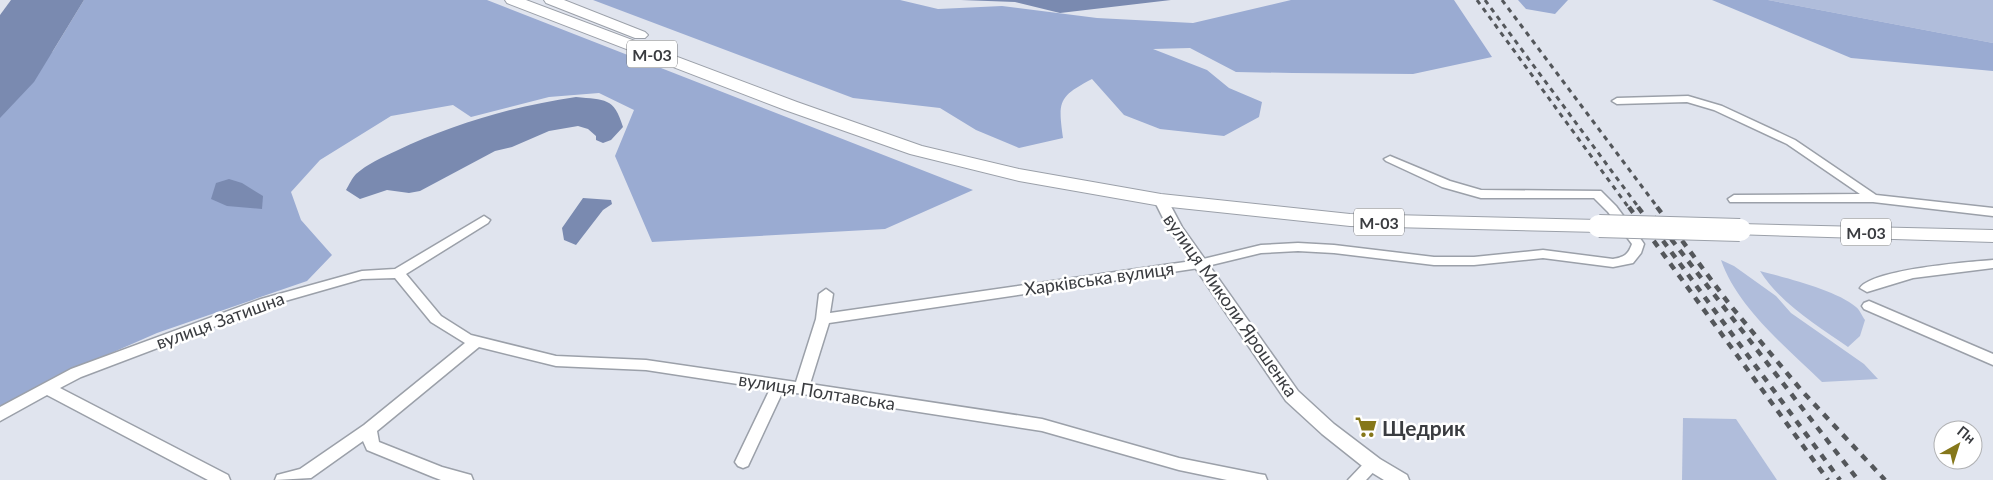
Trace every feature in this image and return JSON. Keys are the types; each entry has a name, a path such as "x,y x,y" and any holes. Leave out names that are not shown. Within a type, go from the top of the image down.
{"highway":[{"name":"М-03","path":"512,0 791,106 925,152 1019,175 1160,200 1350,220 1993,236"},
{"name":"М-03","path":"551,0 663,44 791,106"}],"street":[{"path":"1617,101 1688,98 1718,108 1791,142 1873,198"},
{"name":"Харківська вулиця","path":"823,319 1199,264 1261,249 1298,247 1334,249 1434,261 1474,261 1542,254 1614,263 1628,260 1635,253 1638,244 1612,209 1597,194 1482,194 1446,184 1390,159"},
{"path":"1734,199 1873,198 1993,212"},
{"name":"вулиця Миколи Ярошенка","path":"1160,200 1175,228 1199,264 1292,396 1328,429 1373,464 1400,480"},
{"path":"398,272 484,220"},
{"path":"1867,288 1889,278 1925,270 1993,264"},
{"name":"вулиця Полтавська","path":"398,272 436,319 467,339 477,342 556,361 646,365 1042,425 1179,464 1259,480"},
{"name":"вулиця Затишна","path":"0,415 76,373 266,302 362,275 398,272"},
{"path":"802,388 823,319 826,294"},
{"path":"1869,306 1993,360"},
{"path":"283,480 305,474 369,429 477,342"},
{"path":"743,462 779,385"},
{"path":"47,388 222,480"},
{"path":"369,429 372,446 439,473 465,480"},
{"path":"1356,480 1373,464"}],"shaded area":[{"path":"11,0 84,0 34,82 0,118 0,15"},
{"path":"84,0 487,0 973,190 885,229 652,242 615,156 634,110 599,93 549,97 471,117 453,105 391,116 320,160 291,192 301,220 332,255 307,281 157,333 77,368 13,399 0,408 0,113 53,51"},
{"path":"593,0 900,0 938,9 1002,6 1097,18 1193,23 1291,0 1454,0 1492,57 1413,74 1236,72 1190,48 1153,49 1207,70 1229,88 1262,102 1259,117 1224,136 1160,129 1124,115 1092,79 1072,91 1063,101 1061,116 1063,138 1019,148 976,130 940,108 853,98"},
{"path":"961,0 1171,0 1060,13 1015,2"},
{"path":"1518,0 1568,0 1555,14 1526,9"},
{"path":"1712,0 1768,0 1993,43 1993,71 1851,58"},
{"path":"1768,0 1993,0 1993,43"},
{"path":"576,97 601,100 612,105 620,117 623,127 611,140 603,143 596,140 596,136 588,129 578,126 549,131 512,147 495,151 420,191 409,193 387,190 360,199 346,190 360,170 381,158 439,132 484,117 530,105"},
{"path":"229,179 242,183 263,196 262,209 227,206 211,199 216,183"},
{"path":"583,198 611,200 612,204 603,210 576,245 564,240 562,228"},
{"path":"1721,260 1734,266 1776,296 1791,313 1864,364 1878,379 1822,382 1764,326 1739,294 1728,277"},
{"path":"1760,271 1810,285 1847,301 1857,308 1865,320 1860,336 1848,347 1789,304 1768,283"},
{"path":"1683,418 1736,419 1777,480 1682,480"}],"railway":[{"path":"1477,0 1629,208"},
{"path":"1485,0 1639,208"},
{"path":"1502,0 1658,208"},
{"path":"1629,207 1828,480"},
{"path":"1638,207 1840,480"},
{"path":"1657,207 1730,305 1802,391 1885,480"},
{"path":"1654,217 1858,480"}],"place":[{"name":"Щедрик","path":"1366,427"}]}
